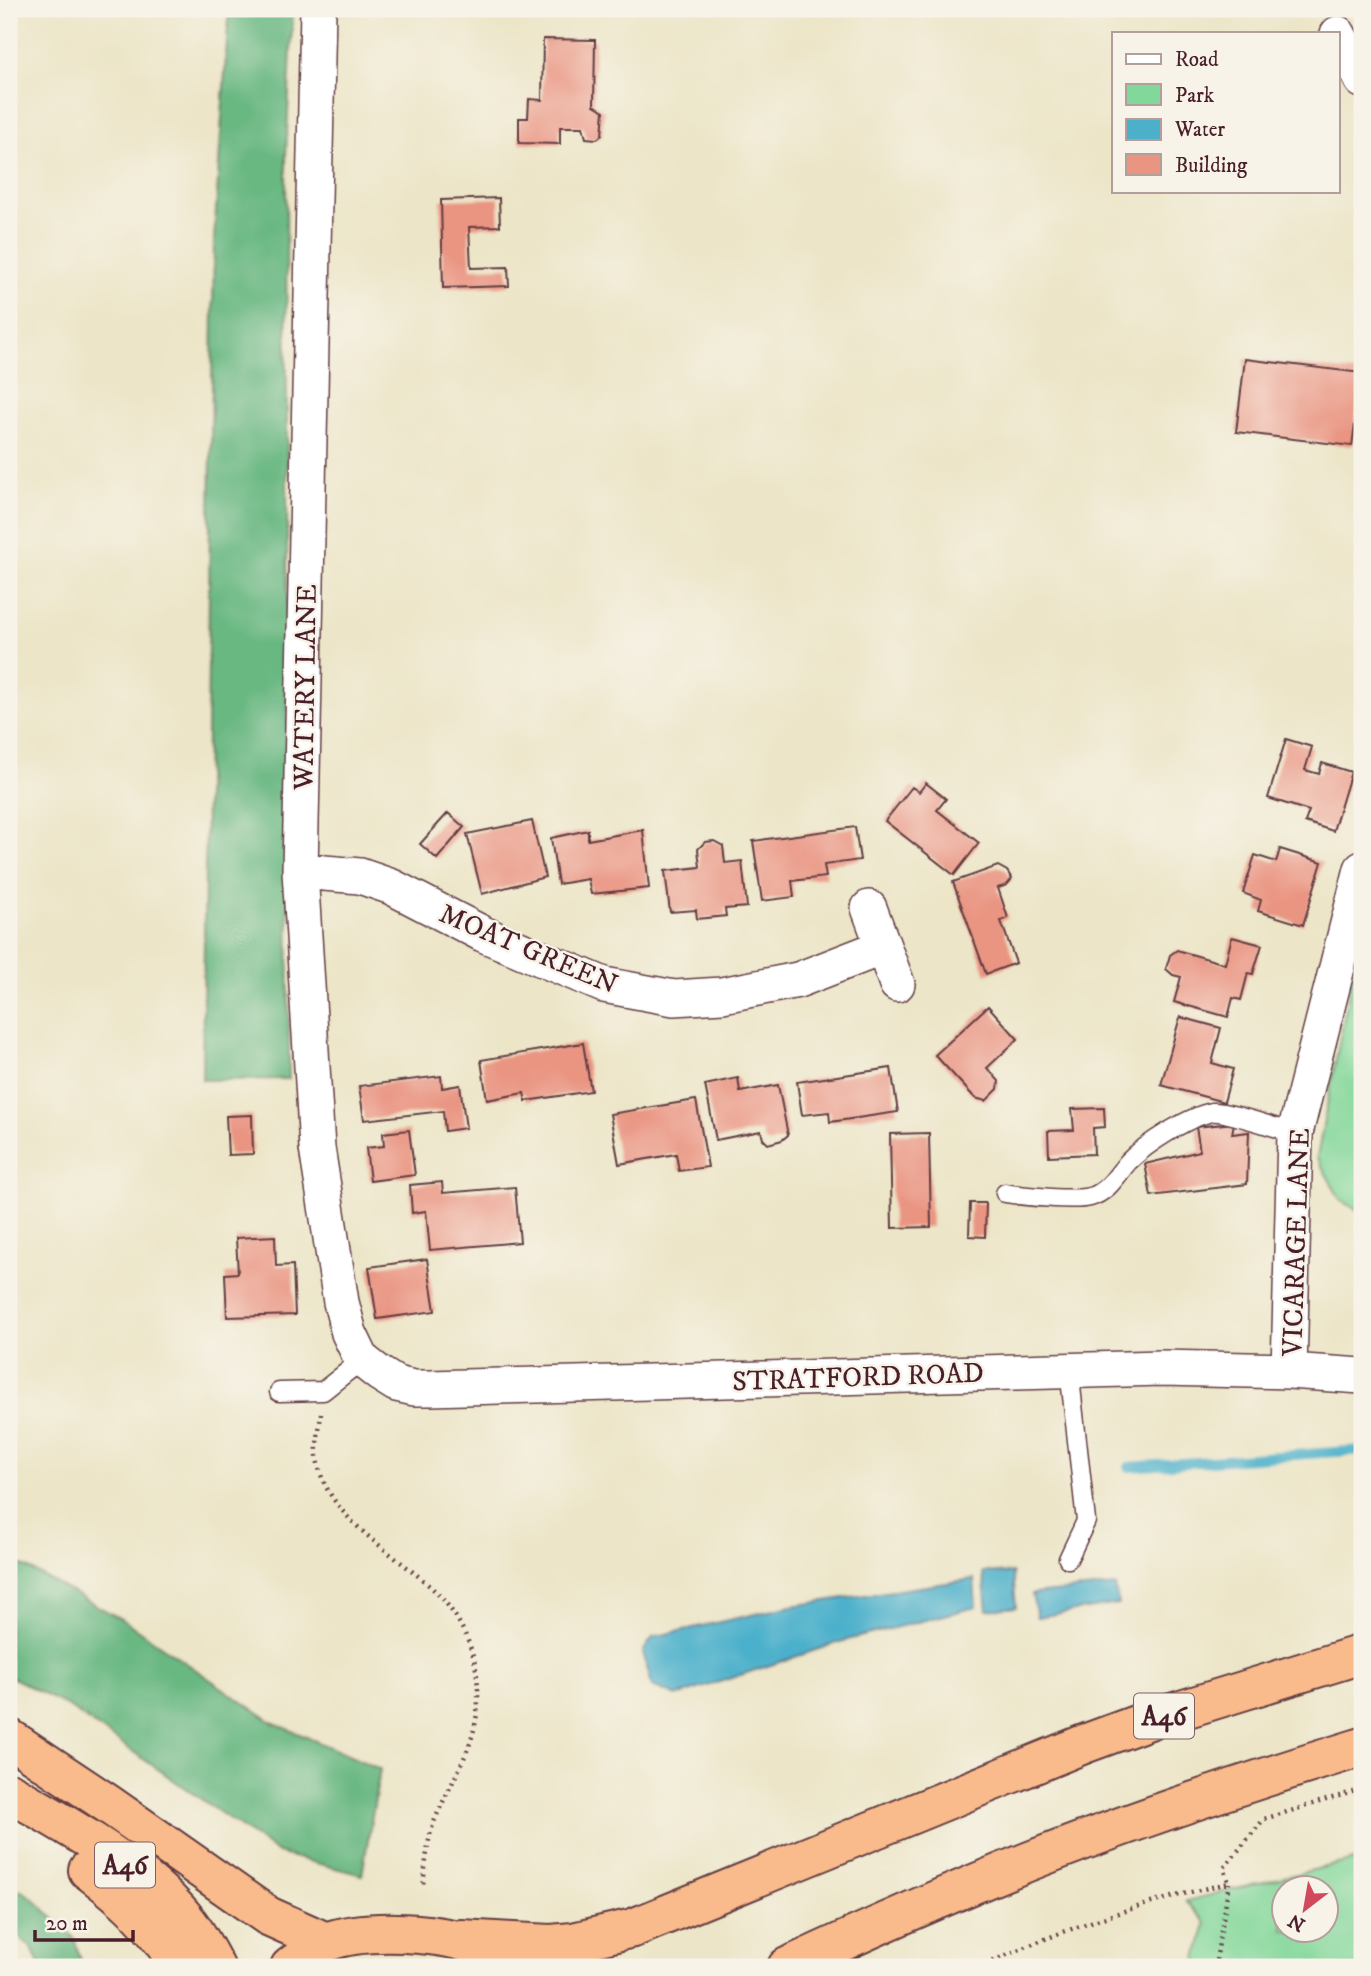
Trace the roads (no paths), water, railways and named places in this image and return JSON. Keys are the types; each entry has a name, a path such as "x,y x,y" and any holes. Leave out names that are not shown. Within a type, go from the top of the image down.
{"highway":[{"path":"1152,1719 1362,1635"},
{"name":"A46","path":"461,1939 551,1944 573,1942 633,1928 970,1790 1152,1719 1362,1654"},
{"name":"A46","path":"9,1738 268,1916 326,1942"},
{"path":"787,1967 904,1913 1033,1860 1167,1810 1362,1747"},
{"name":"A46","path":"9,1793 87,1839 157,1891 190,1924 215,1967"},
{"path":"9,1818 69,1855 124,1898 168,1947 179,1967"},
{"path":"290,1967 326,1942 350,1936 403,1933 461,1939 482,1949 505,1967"}],"street":[{"name":"WATERY LANE","path":"318,9 300,871 317,1148 341,1302 349,1333 362,1360"},
{"path":"1325,9 1337,32"},
{"path":"1340,37 1362,80"},
{"name":"VICARAGE LANE","path":"1289,1371 1295,1133 1362,869"},
{"name":"MOAT GREEN","path":"300,871 360,876 392,887 484,934 604,985 674,998 722,995 798,980 883,947"},
{"path":"869,908 897,984"},
{"name":"STRATFORD ROAD","path":"362,1360 396,1384 414,1388 1069,1369 1289,1371 1362,1376"}],"lane":[{"path":"1005,1193 1089,1197 1105,1189 1131,1160 1146,1148 1194,1119 1214,1112 1295,1133"},
{"path":"279,1392 323,1391 362,1360"},
{"path":"1068,1559 1086,1521 1069,1369"}],"water":[{"path":"983,1572 1013,1573 1016,1607 987,1610"},
{"path":"974,1579 976,1607 843,1641 677,1696 652,1686 643,1652 653,1637 791,1606"},
{"path":"1115,1586 1118,1604 1037,1617 1032,1594"}],"waterway":[{"path":"1129,1467 1362,1450"}]}
